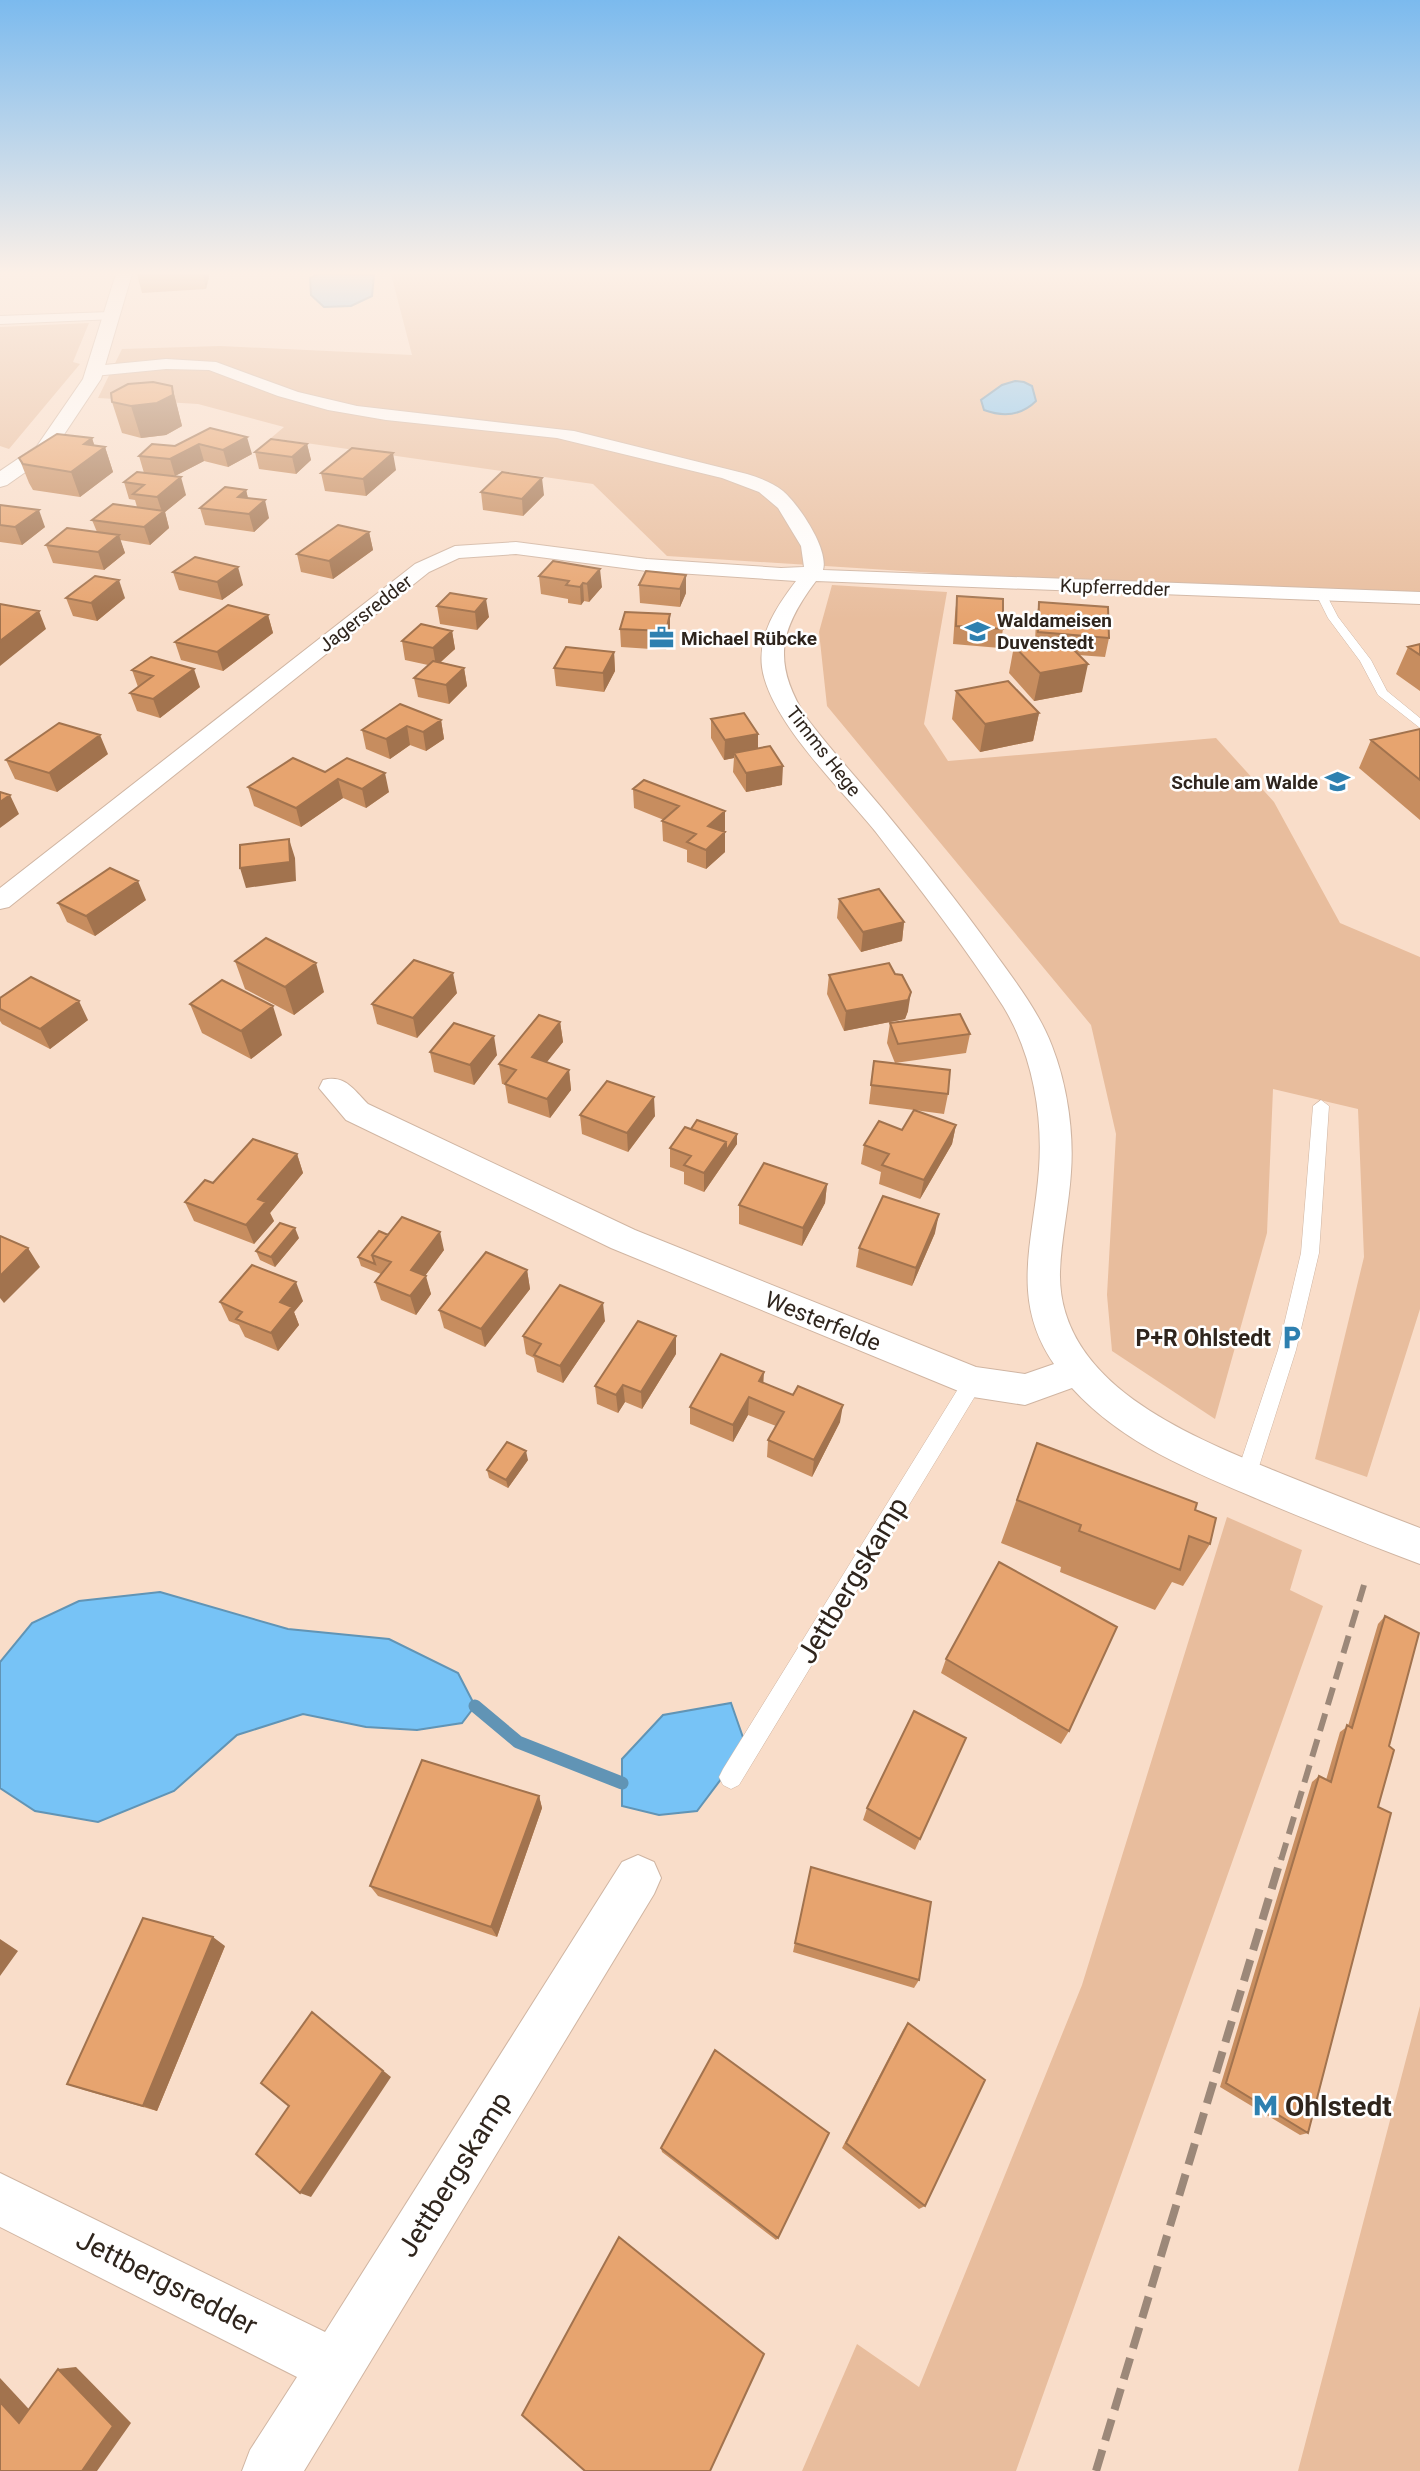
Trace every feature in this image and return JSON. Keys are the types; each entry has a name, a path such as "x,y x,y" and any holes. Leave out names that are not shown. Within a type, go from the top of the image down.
{"street":[{"path":"0,481 44,450 85,389"},
{"path":"281,389 324,404 408,419 569,435 734,477 765,489 784,504 812,550 815,567 810,575"},
{"name":"Jagersredder","path":"0,901 422,568 455,552 516,548 660,566 810,575"},
{"name":"Kupferredder","path":"810,575 1420,598"},
{"name":"Timms Hege","path":"810,575 777,625 771,660 774,678 796,718 971,939 1022,1014 1038,1047 1047,1077 1056,1166 1042,1290 1045,1312 1056,1339 1078,1370"},
{"name":"Westerfelde","path":"334,1088 357,1111 623,1239 972,1382 1025,1390 1078,1370"},
{"path":"1078,1370 1101,1395 1153,1433 1312,1504 1420,1546"},
{"name":"Jettbergskamp","path":"271,2471 638,1878"},
{"name":"Jettbergsredder","path":"0,2199 334,2366"}],"lane":[{"path":"1321,594 1333,618 1365,660 1382,693 1420,724"},
{"path":"1246,1476 1287,1350 1310,1253 1321,1107"},
{"name":"Jettbergskamp","path":"731,1777 972,1382"}],"shaded area":[{"path":"0,389 59,389 9,449 0,446"},
{"path":"102,389 1420,389 1420,604 667,556 593,484 271,438 284,427 198,404 98,398"},
{"path":"832,585 947,592 924,724 948,761 1216,738 1274,802 1340,923 1420,957 1420,1309 1367,1477 1315,1459 1364,1257 1358,1109 1273,1089 1267,1233 1215,1419 1112,1351 1107,1295 1116,1134 1091,1025 827,706 819,632"},
{"path":"1227,1517 1302,1550 1290,1590 1323,1606 1016,2471 802,2471 857,2344 919,2387 1082,1985"},
{"path":"1420,2006 1420,2471 1298,2471"}],"water":[{"path":"996,389 1033,389 1036,401 1024,410 1012,414 998,414 984,410 981,400"},
{"path":"160,1592 288,1629 389,1639 458,1673 475,1706 462,1723 417,1730 366,1727 303,1714 237,1735 174,1791 98,1822 35,1811 0,1788 0,1662 32,1623 79,1601"},
{"path":"731,1703 746,1746 697,1811 659,1815 622,1806 622,1759 663,1715"}],"building":[{"path":"118,389 172,389 173,395 157,403 131,406 112,402 111,393"},
{"path":"210,428 247,437 223,450 199,444 170,459 139,456 152,444 175,446"},
{"path":"57,434 92,438 84,444 105,447 71,472 23,464 19,458"},
{"path":"271,439 307,444 292,457 255,452"},
{"path":"352,448 393,453 363,479 321,473"},
{"path":"137,472 181,477 157,497 133,494 144,485 124,482"},
{"path":"502,472 542,478 522,499 481,492"},
{"path":"225,487 246,490 238,497 265,500 249,514 200,508"},
{"path":"113,504 164,511 144,527 92,520"},
{"path":"0,505 39,510 15,527 0,525"},
{"path":"338,525 369,532 329,561 297,554"},
{"path":"67,528 119,535 98,552 46,545"},
{"path":"195,557 238,567 217,582 173,572"},
{"path":"553,561 600,569 587,584 583,583 580,587 566,585 569,581 539,576"},
{"path":"646,571 686,575 680,589 639,585"},
{"path":"95,576 119,580 91,603 66,598"},
{"path":"450,593 486,599 475,612 437,606"},
{"path":"957,596 1003,599 1003,629 956,626"},
{"path":"1039,602 1108,607 1109,638 1038,632"},
{"path":"0,604 39,611 0,641"},
{"path":"228,605 268,615 217,652 175,642"},
{"path":"625,612 670,614 666,631 620,629"},
{"path":"421,624 452,631 433,648 402,641"},
{"path":"1061,637 1088,664 1040,673 1014,646"},
{"path":"1420,644 1420,655 1408,647"},
{"path":"566,647 614,652 603,673 554,668"},
{"path":"151,657 194,669 153,699 130,693 153,676 132,670"},
{"path":"433,661 464,668 446,685 414,678"},
{"path":"1008,681 1039,713 985,724 956,691"},
{"path":"400,704 441,720 423,732 407,726 386,739 362,730"},
{"path":"744,713 758,734 725,740 711,719"},
{"path":"59,723 100,735 49,773 6,760"},
{"path":"1420,729 1420,780 1371,740"},
{"path":"770,746 783,766 746,773 734,753"},
{"path":"293,758 325,772 347,758 385,773 362,789 338,779 296,808 248,787"},
{"path":"644,780 725,811 708,826 725,832 706,850 687,842 696,834 662,821 679,806 633,789"},
{"path":"0,792 10,795 0,802"},
{"path":"289,839 290,862 240,868 240,845"},
{"path":"110,868 138,881 86,916 58,903"},
{"path":"879,889 904,922 863,932 839,899"},
{"path":"266,938 316,963 285,987 235,961"},
{"path":"414,960 453,973 413,1018 372,1004"},
{"path":"889,963 895,974 902,975 911,992 908,1000 846,1011 829,975"},
{"path":"31,977 79,1001 40,1029 0,1009 0,998"},
{"path":"222,980 273,1006 241,1031 190,1004"},
{"path":"960,1014 970,1034 898,1044 890,1023"},
{"path":"539,1015 560,1022 532,1057 569,1070 547,1099 505,1084 516,1070 499,1064"},
{"path":"454,1023 494,1036 470,1065 430,1052"},
{"path":"874,1061 950,1070 948,1094 871,1085"},
{"path":"607,1081 654,1097 627,1133 580,1115"},
{"path":"914,1110 956,1125 924,1180 882,1165 889,1154 864,1145 879,1121 902,1130"},
{"path":"697,1120 737,1134 726,1151 726,1142 691,1129"},
{"path":"685,1127 726,1142 704,1173 684,1165 691,1156 670,1148"},
{"path":"253,1139 297,1154 258,1199 266,1202 246,1225 185,1202 205,1180 213,1183"},
{"path":"764,1163 827,1184 803,1228 739,1205"},
{"path":"883,1196 939,1214 916,1268 859,1248"},
{"path":"402,1217 440,1232 411,1270 426,1276 410,1296 375,1282 391,1262 372,1255"},
{"path":"280,1223 295,1228 271,1257 256,1251"},
{"path":"379,1231 388,1235 372,1255 375,1264 358,1257"},
{"path":"0,1236 28,1248 0,1276"},
{"path":"486,1252 527,1270 481,1329 439,1310"},
{"path":"252,1265 296,1282 280,1302 292,1307 271,1333 236,1319 242,1312 220,1302"},
{"path":"560,1285 603,1303 560,1366 534,1355 541,1344 523,1336"},
{"path":"638,1321 676,1336 641,1392 623,1385 616,1395 595,1386"},
{"path":"721,1354 764,1372 759,1381 793,1395 798,1386 843,1405 814,1460 768,1440 784,1412 749,1397 733,1425 690,1407"},
{"path":"507,1442 526,1451 506,1480 487,1470"},
{"path":"1037,1443 1197,1503 1195,1510 1216,1518 1210,1544 1189,1536 1180,1570 1079,1531 1081,1525 1017,1500"},
{"path":"999,1562 1117,1627 1069,1731 946,1659"},
{"path":"1385,1616 1419,1633 1389,1746 1394,1750 1378,1807 1391,1813 1308,2133 1226,2083 1319,1776 1331,1782 1347,1725 1352,1728"},
{"path":"914,1711 966,1738 920,1839 867,1808"},
{"path":"422,1760 539,1796 491,1927 370,1886"},
{"path":"811,1867 931,1902 919,1980 795,1943"},
{"path":"143,1918 213,1937 143,2106 67,2084"},
{"path":"312,2012 383,2071 300,2193 256,2154 289,2106 261,2083"},
{"path":"908,2023 985,2080 925,2206 846,2143"},
{"path":"715,2050 829,2133 778,2238 661,2148"},
{"path":"619,2237 764,2354 710,2471 585,2471 522,2415"},
{"path":"58,2369 113,2426 82,2471 0,2471 0,2402 19,2423"}],"waterway":[{"path":"475,1706 518,1742 622,1783"}],"railway":[{"path":"1281,1860 1364,1585"},
{"path":"1096,2471 1281,1858"}],"place":[{"name":"Waldameisen Duvenstedt","path":"977,631"},
{"name":"Michael Rübcke","path":"661,638"},
{"name":"Schule am Walde","path":"1338,782"},
{"name":"P+R Ohlstedt","path":"1291,1338"},
{"name":"Ohlstedt","path":"1265,2106"}]}
